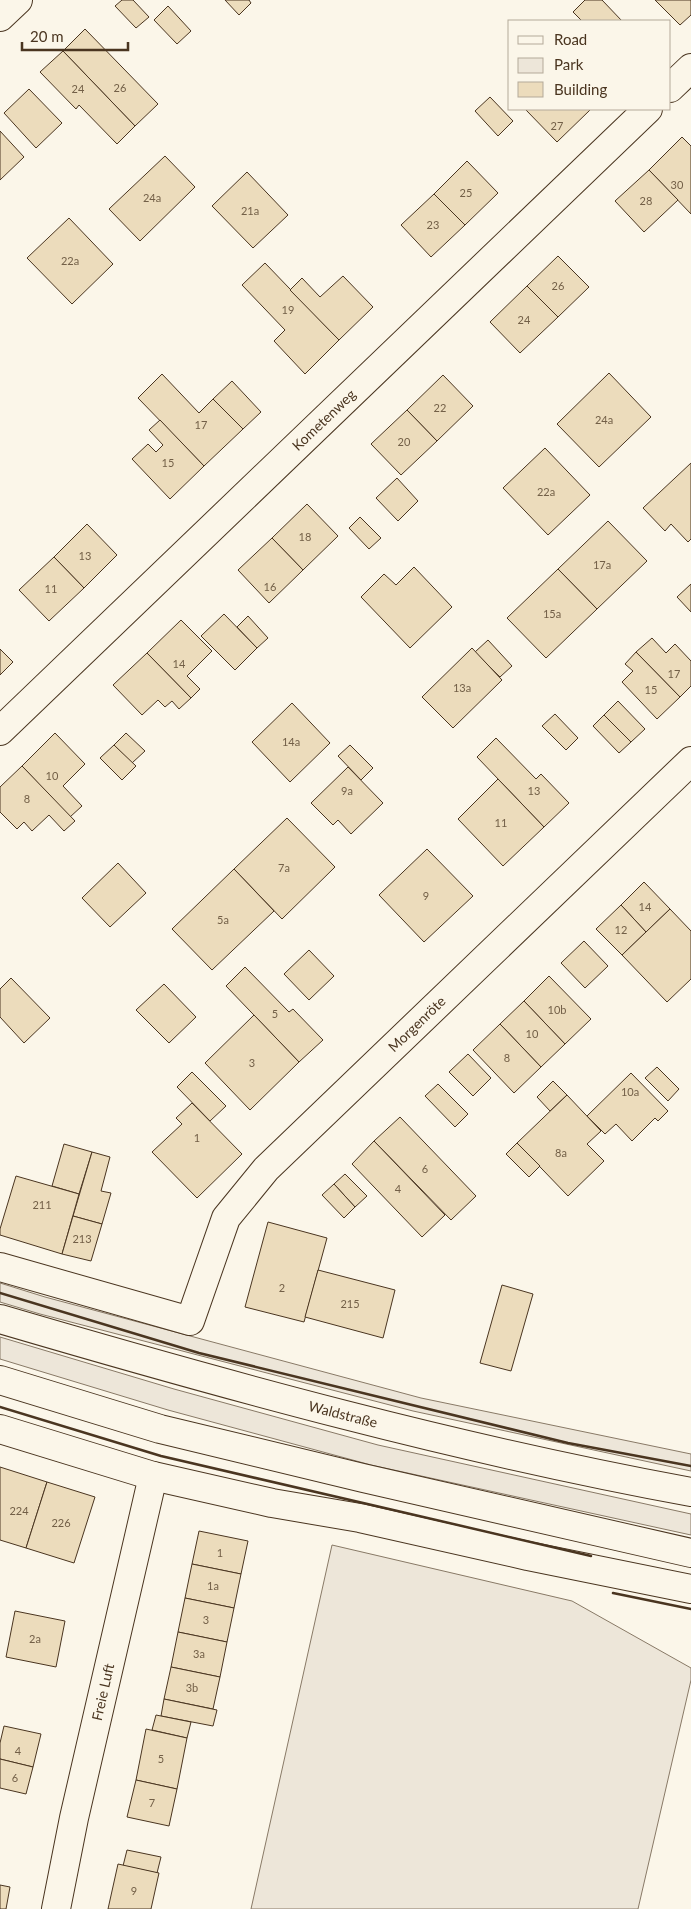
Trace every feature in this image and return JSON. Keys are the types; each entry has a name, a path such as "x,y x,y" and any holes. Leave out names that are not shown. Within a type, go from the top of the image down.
{"street":[{"path":"0,17 18,0"},
{"path":"671,87 691,68"},
{"name":"Kometenweg","path":"0,731 647,110"},
{"name":"Morgenröte","path":"0,1267 190,1321 226,1218 266,1169 691,761"},
{"name":"Waldstraße","path":"0,1319 176,1371 387,1426 631,1481 691,1492"},
{"path":"0,1380 160,1429 363,1478 691,1553"},
{"path":"0,1429 153,1476 272,1503 360,1518 528,1556 691,1589"},
{"name":"Freie Luft","path":"56,1909 74,1818 153,1476"}],"green space":[{"path":"0,1283 45,1297 421,1398 691,1454 691,1471 413,1411 40,1314 0,1302"},
{"path":"0,1337 174,1389 378,1445 691,1514 691,1535 371,1465 168,1410 0,1359"},
{"path":"332,1545 572,1601 691,1668 691,1680 638,1909 251,1909"}],"building":[{"path":"122,0 133,0 149,17 136,28 115,6"},
{"path":"225,0 249,0 251,3 239,15"},
{"path":"585,0 602,0 621,20 581,20 573,12"},
{"path":"655,0 691,0 691,15 680,25"},
{"path":"168,6 191,31 177,44 154,20"},
{"path":"85,29 158,104 135,126 63,51"},
{"path":"63,51 135,126 117,144 79,105 76,109 40,72"},
{"path":"29,89 62,123 36,148 4,113"},
{"path":"490,97 513,121 498,136 475,111"},
{"path":"526,110 590,110 557,142"},
{"path":"0,131 24,157 0,180"},
{"path":"682,137 691,146 691,214 649,170"},
{"path":"165,156 195,187 140,241 109,209"},
{"path":"467,161 498,193 465,225 434,194"},
{"path":"649,170 678,200 644,232 615,201"},
{"path":"247,172 288,215 253,248 212,206"},
{"path":"434,194 465,225 431,257 401,225"},
{"path":"69,218 113,264 72,304 27,258"},
{"path":"558,256 589,287 558,317 527,286"},
{"path":"265,263 339,340 305,374 274,341 285,330 242,285"},
{"path":"343,276 373,307 339,340 290,290 302,278 320,297"},
{"path":"527,286 558,317 520,353 490,322"},
{"path":"609,373 651,417 599,467 557,424"},
{"path":"162,374 199,413 213,399 243,429 204,466 138,398"},
{"path":"443,375 473,406 437,441 407,410"},
{"path":"232,381 261,412 243,429 213,399"},
{"path":"407,410 437,441 401,475 371,444"},
{"path":"160,420 204,466 170,499 132,459 148,444 156,452 163,445 149,430"},
{"path":"545,448 590,495 548,535 503,488"},
{"path":"691,463 691,539 688,542 671,524 665,531 643,508"},
{"path":"397,478 418,501 398,521 376,498"},
{"path":"307,504 338,536 303,570 272,538"},
{"path":"360,517 381,538 369,549 349,528"},
{"path":"608,521 647,561 597,609 558,569"},
{"path":"87,524 117,555 84,588 54,557"},
{"path":"272,538 303,570 269,603 238,570"},
{"path":"54,557 84,588 49,621 19,590"},
{"path":"414,567 452,607 410,648 361,597 384,574 396,585"},
{"path":"558,569 597,609 546,658 507,618"},
{"path":"691,584 691,612 677,597"},
{"path":"224,614 257,648 235,670 201,636"},
{"path":"248,616 268,638 257,648 237,627"},
{"path":"181,620 212,651 187,676 200,689 191,698 147,653"},
{"path":"652,638 666,653 675,644 691,661 691,686 680,697 636,652"},
{"path":"488,640 512,666 500,677 475,652"},
{"path":"472,648 502,680 453,728 422,697"},
{"path":"0,649 13,662 0,675"},
{"path":"636,652 680,697 657,719 622,682 633,671 625,664"},
{"path":"147,653 191,698 179,709 172,701 165,707 158,700 142,715 113,685"},
{"path":"618,701 645,729 631,742 604,715"},
{"path":"292,703 330,743 290,782 252,742"},
{"path":"555,714 578,738 566,750 542,726"},
{"path":"604,715 631,742 619,753 593,726"},
{"path":"55,733 85,764 63,786 82,806 70,817 22,766"},
{"path":"126,733 145,751 132,763 114,745"},
{"path":"496,738 536,779 541,774 569,803 544,827 477,757"},
{"path":"114,745 136,766 122,780 100,758"},
{"path":"350,745 373,768 361,780 338,756"},
{"path":"22,766 75,821 64,831 49,815 32,831 24,822 17,829 0,812 0,787"},
{"path":"348,767 383,803 351,834 338,820 333,825 311,803"},
{"path":"498,779 544,827 503,866 458,819"},
{"path":"287,818 335,867 282,919 234,869"},
{"path":"427,849 473,896 424,942 379,895"},
{"path":"118,863 146,893 110,927 82,898"},
{"path":"234,869 274,911 212,970 172,929"},
{"path":"644,882 670,909 646,932 621,905"},
{"path":"621,905 646,932 622,955 596,929"},
{"path":"670,909 691,931 691,979 667,1002 622,955"},
{"path":"584,941 608,966 585,988 561,963"},
{"path":"309,950 334,976 309,1000 284,974"},
{"path":"245,967 289,1012 293,1009 323,1040 299,1062 226,986"},
{"path":"549,976 591,1019 565,1044 524,1001"},
{"path":"11,978 50,1018 24,1043 0,1017 0,989"},
{"path":"164,984 196,1017 169,1043 136,1010"},
{"path":"524,1001 565,1044 541,1067 500,1024"},
{"path":"254,1015 299,1062 250,1110 205,1063"},
{"path":"500,1024 541,1067 514,1093 473,1050"},
{"path":"468,1054 491,1078 473,1096 449,1072"},
{"path":"657,1067 679,1089 668,1101 645,1078"},
{"path":"192,1072 226,1106 210,1121 177,1087"},
{"path":"631,1073 668,1111 658,1121 655,1118 632,1141 616,1124 605,1134 587,1116"},
{"path":"553,1081 567,1095 550,1111 537,1097"},
{"path":"438,1084 468,1114 455,1127 425,1096"},
{"path":"567,1095 601,1131 587,1144 604,1161 568,1196 517,1143"},
{"path":"192,1103 242,1154 197,1198 152,1152 182,1124 176,1118"},
{"path":"400,1117 476,1196 451,1220 374,1141"},
{"path":"374,1141 445,1215 422,1237 352,1164"},
{"path":"517,1143 540,1166 529,1177 506,1154"},
{"path":"64,1144 92,1152 79,1194 52,1186"},
{"path":"92,1152 110,1157 101,1191 111,1193 102,1224 73,1216"},
{"path":"345,1174 367,1196 355,1207 334,1184"},
{"path":"16,1176 79,1194 62,1254 0,1235 0,1229"},
{"path":"334,1184 355,1207 344,1218 322,1195"},
{"path":"73,1216 102,1224 91,1261 62,1254"},
{"path":"268,1222 327,1238 304,1322 245,1307"},
{"path":"318,1270 395,1290 383,1338 305,1317"},
{"path":"502,1285 533,1294 511,1371 480,1363"},
{"path":"0,1467 47,1482 26,1548 0,1540"},
{"path":"47,1482 95,1497 74,1563 26,1548"},
{"path":"199,1531 248,1541 241,1574 192,1564"},
{"path":"192,1564 241,1574 234,1608 185,1598"},
{"path":"185,1598 234,1608 227,1642 178,1632"},
{"path":"15,1611 65,1621 56,1667 6,1657"},
{"path":"178,1632 227,1642 220,1677 171,1667"},
{"path":"171,1667 220,1677 213,1709 164,1699"},
{"path":"164,1699 217,1710 213,1726 161,1716"},
{"path":"156,1715 191,1722 187,1738 152,1730"},
{"path":"4,1726 41,1734 33,1767 0,1759 0,1743"},
{"path":"146,1729 187,1738 177,1789 136,1780"},
{"path":"0,1759 33,1767 26,1794 0,1788"},
{"path":"136,1780 177,1789 169,1826 127,1817"},
{"path":"127,1850 161,1857 157,1873 123,1866"},
{"path":"118,1864 159,1873 151,1909 108,1909"},
{"path":"0,1885 10,1887 6,1909 0,1909"}],"wall":[{"path":"0,1293 199,1353 568,1443 691,1466"},
{"path":"0,1407 161,1456 591,1556"},
{"path":"613,1593 691,1609"}]}
